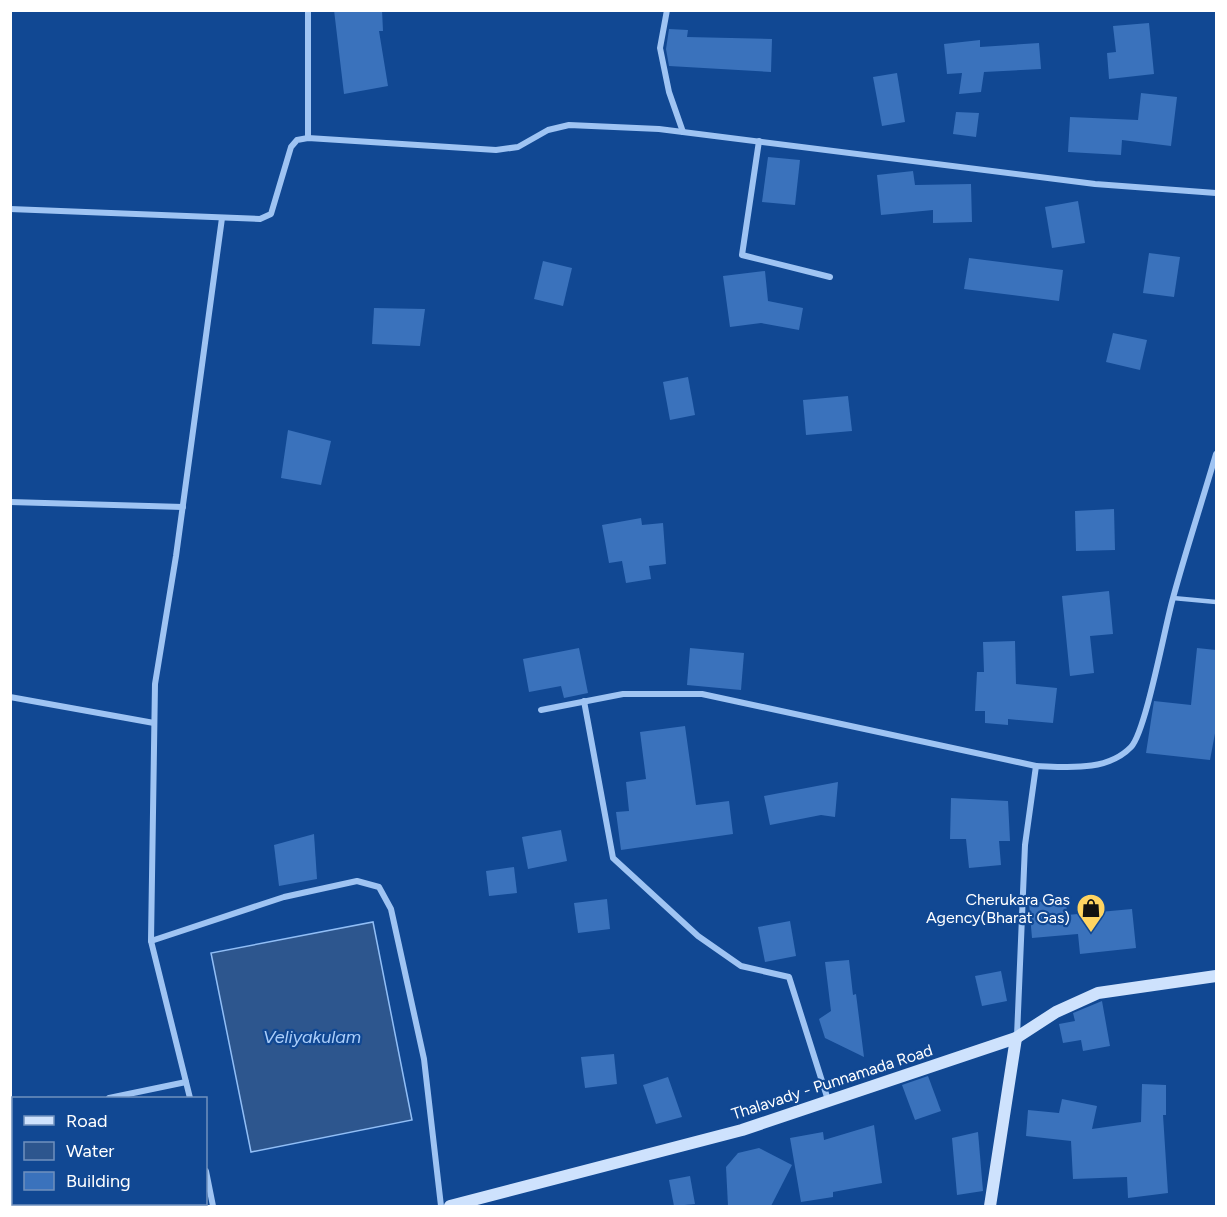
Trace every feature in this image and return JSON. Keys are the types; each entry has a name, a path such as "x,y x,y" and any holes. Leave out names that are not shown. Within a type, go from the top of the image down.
{"main road":[{"name":"Thalavady - Punnamada Road","path":"450,1206 742,1130 1016,1038 1056,1012 1098,993 1216,976"},
{"path":"990,1206 1016,1038"}],"street":[{"path":"308,10 308,138"},
{"path":"667,10 660,48 669,92 683,132"},
{"path":"10,209 260,219 271,214 291,147 297,140 308,138 474,151 518,147 548,130 569,125 683,132 1095,184 1216,193"},
{"path":"759,141 742,255 830,277"},
{"path":"190,1097 151,941 155,684 183,507 222,218"},
{"path":"542,710 623,694 702,694 1036,766 1073,767 1108,763 1133,745 1143,722 1173,598 1216,454"},
{"path":"10,502 183,507"},
{"path":"10,697 154,723"},
{"path":"584,701 613,858 698,936 741,966 789,977 828,1101"},
{"path":"1016,1038 1025,845 1036,766"},
{"path":"151,941 284,897 357,881 379,887 391,909 424,1059 441,1206"},
{"path":"114,1097 186,1082"},
{"path":"207,1176 213,1206"}],"lane":[{"path":"1173,598 1216,602"}],"water":[{"name":"Veliyakulam","path":"373,922 412,1120 251,1152 211,953"}],"building":[{"path":"334,10 382,10 383,31 379,31 388,86 344,94"},
{"path":"1149,23 1154,74 1109,79 1107,53 1116,52 1113,26"},
{"path":"669,29 688,30 687,37 772,39 771,72 669,66 666,49"},
{"path":"980,40 980,47 1039,43 1041,69 984,72 981,92 959,94 962,73 947,74 944,44"},
{"path":"897,73 905,122 882,126 873,77"},
{"path":"1141,93 1177,97 1171,146 1122,140 1121,155 1068,152 1070,117 1138,120"},
{"path":"956,112 979,113 976,137 953,134"},
{"path":"768,157 800,160 795,205 762,202"},
{"path":"913,171 915,185 971,184 972,222 933,223 933,210 881,215 877,175"},
{"path":"1078,201 1085,243 1052,248 1045,207"},
{"path":"1149,253 1180,257 1174,297 1143,293"},
{"path":"969,258 1063,270 1059,301 964,289"},
{"path":"543,261 572,268 563,306 534,299"},
{"path":"765,271 768,301 803,308 799,330 761,323 730,327 723,276"},
{"path":"374,308 425,309 420,346 372,344"},
{"path":"1113,333 1147,340 1140,370 1106,362"},
{"path":"688,377 695,415 670,420 663,382"},
{"path":"848,396 852,431 806,435 803,400"},
{"path":"288,430 331,441 321,485 281,478"},
{"path":"1114,509 1115,550 1076,551 1075,511"},
{"path":"641,518 642,525 663,523 666,564 649,566 651,579 626,583 622,561 609,563 602,525"},
{"path":"1109,591 1113,634 1090,636 1094,673 1070,676 1062,596"},
{"path":"1015,641 1016,684 1057,688 1053,723 1008,719 1008,725 985,723 985,711 975,711 977,672 984,672 983,642"},
{"path":"579,648 588,693 564,698 561,686 529,692 523,659"},
{"path":"690,648 744,653 741,690 687,685"},
{"path":"1197,648 1216,650 1216,728 1210,760 1146,753 1154,701 1191,705"},
{"path":"685,726 696,805 729,801 733,834 621,850 616,812 629,811 626,782 646,779 640,732"},
{"path":"838,782 835,817 821,815 770,825 764,796"},
{"path":"951,798 1008,801 1010,841 999,841 1001,865 969,868 966,839 950,839"},
{"path":"561,830 567,861 528,869 522,837"},
{"path":"314,834 317,879 279,886 274,845"},
{"path":"514,867 517,893 489,896 486,871"},
{"path":"607,899 610,929 578,933 574,903"},
{"path":"1066,899 1067,915 1132,909 1136,948 1080,954 1078,934 1032,938 1029,903"},
{"path":"790,921 796,956 765,962 758,927"},
{"path":"849,960 864,1057 825,1038 819,1019 831,1011 825,962"},
{"path":"1001,971 1007,1001 982,1006 975,976"},
{"path":"1102,1001 1110,1046 1083,1051 1081,1040 1063,1043 1059,1024 1075,1021 1073,1013"},
{"path":"614,1054 617,1084 585,1088 581,1057"},
{"path":"928,1076 941,1111 915,1120 902,1085"},
{"path":"668,1077 682,1117 656,1124 643,1085"},
{"path":"1142,1084 1166,1085 1166,1115 1163,1115 1168,1193 1128,1198 1127,1177 1073,1179 1071,1141 1026,1136 1028,1110 1059,1113 1062,1099 1097,1106 1092,1129 1141,1122"},
{"path":"874,1125 882,1183 833,1192 833,1197 801,1202 790,1138 823,1132 824,1140"},
{"path":"978,1132 983,1191 957,1195 952,1138"},
{"path":"759,1148 792,1165 771,1206 728,1206 726,1167 738,1153"},
{"path":"690,1176 695,1204 674,1206 669,1180"}],"place":[{"name":"Cherukara Gas Agency(Bharat Gas)","path":"1091,934"}]}
